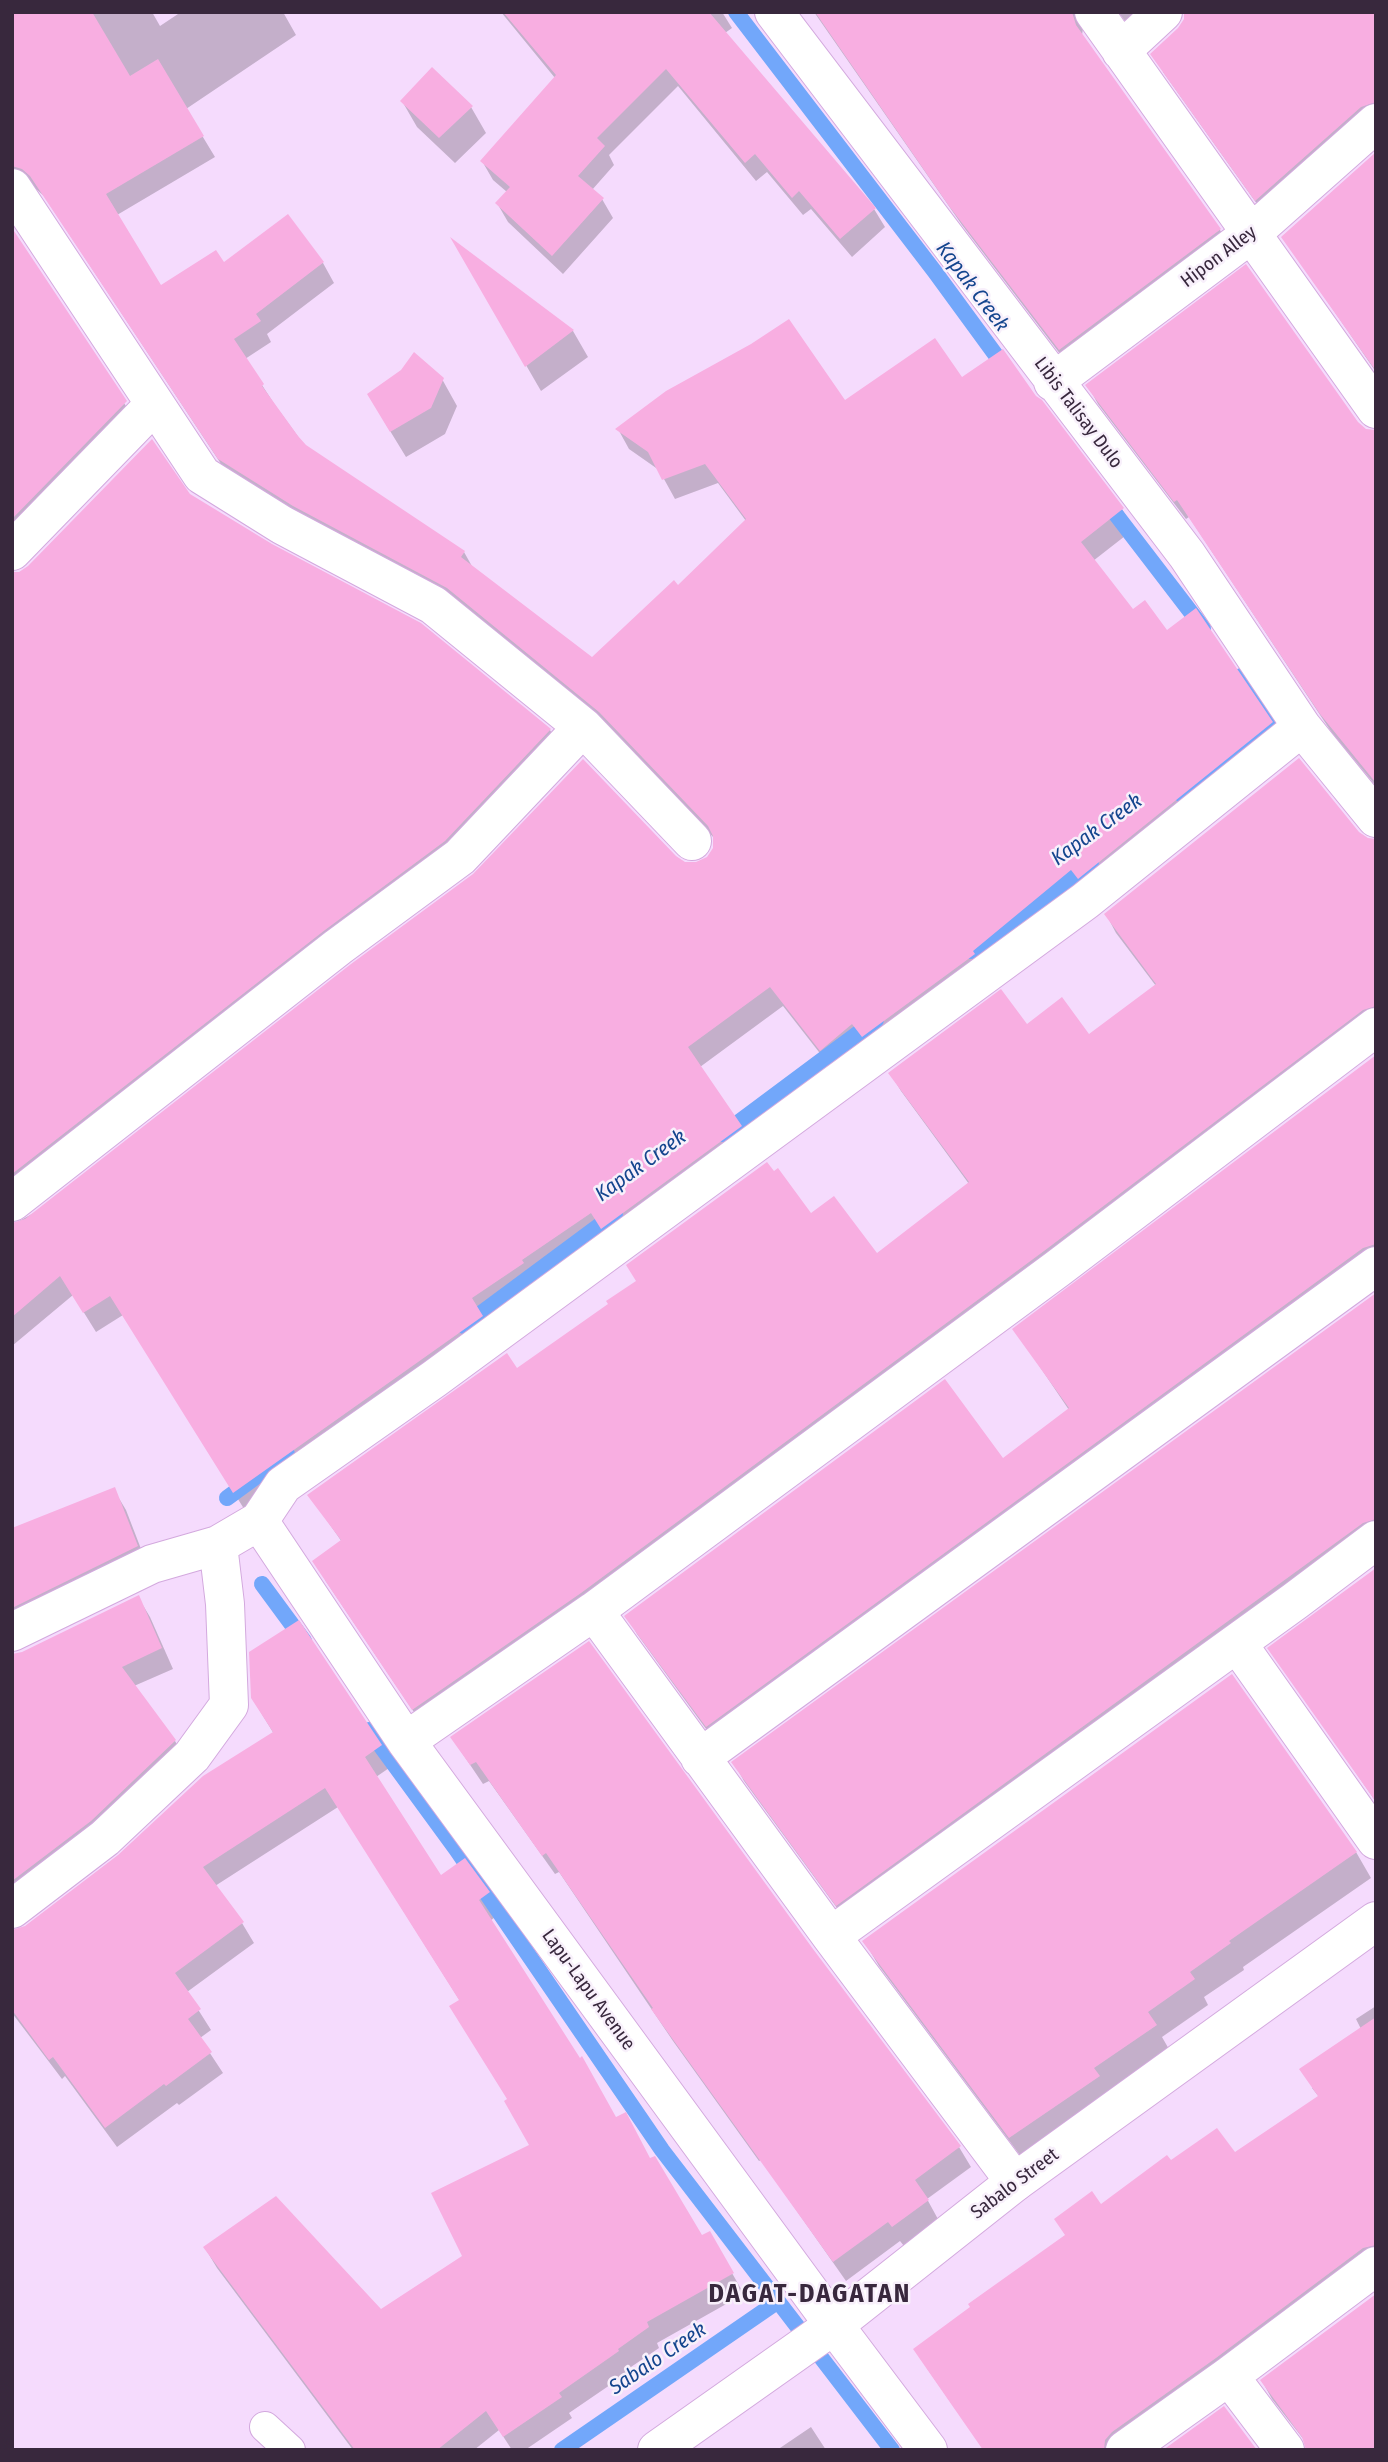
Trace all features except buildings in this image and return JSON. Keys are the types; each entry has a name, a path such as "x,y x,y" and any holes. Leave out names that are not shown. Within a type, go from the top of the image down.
{"street":[{"name":"Libis Talisay Dulo","path":"774,12 1187,555 1302,727 1376,818"},
{"path":"1094,12 1372,395"},
{"path":"1121,51 1163,12"},
{"name":"Hipon Alley","path":"1053,382 1252,233 1376,123"},
{"path":"12,188 202,475 282,525 433,605 583,727 691,841"},
{"path":"12,551 155,404"},
{"path":"12,1202 338,947 460,857 583,727"},
{"path":"12,1632 152,1564 218,1545 259,1521 282,1485 434,1379 1085,901 1302,727"},
{"path":"405,1741 594,1611 1057,1269 1376,1027"},
{"path":"700,1758 1376,1266"},
{"name":"Lapu-Lapu Avenue","path":"259,1521 405,1741 928,2450"},
{"path":"831,1936 1376,1540"},
{"path":"12,1909 105,1838 192,1756 229,1705 225,1604 218,1545"},
{"path":"594,1611 831,1936 1015,2182"},
{"path":"1237,1643 1376,1840"},
{"name":"Sabalo Street","path":"657,2450 834,2325 1015,2182 1376,1921"},
{"path":"1125,2450 1376,2266"},
{"path":"1229,2376 1285,2450"}],"lane":[{"path":"265,2427 290,2450"}],"waterway":[{"name":"Kapak Creek","path":"736,12 1006,369"},
{"name":"Kapak Creek","path":"1104,499 1203,628"},
{"name":"Kapak Creek","path":"1182,795 1271,727 1271,716 1241,676"},
{"name":"Kapak Creek","path":"971,951 1091,863"},
{"name":"Kapak Creek","path":"723,1134 876,1020"},
{"name":"Kapak Creek","path":"464,1326 615,1214"},
{"name":"Kapak Creek","path":"227,1498 287,1454"},
{"path":"262,1584 304,1641"},
{"path":"369,1730 456,1849 662,2150 892,2450"},
{"name":"Sabalo Creek","path":"562,2450 777,2302"}],"district":[{"name":"DAGAT-DAGATAN","path":"810,2295"}]}
